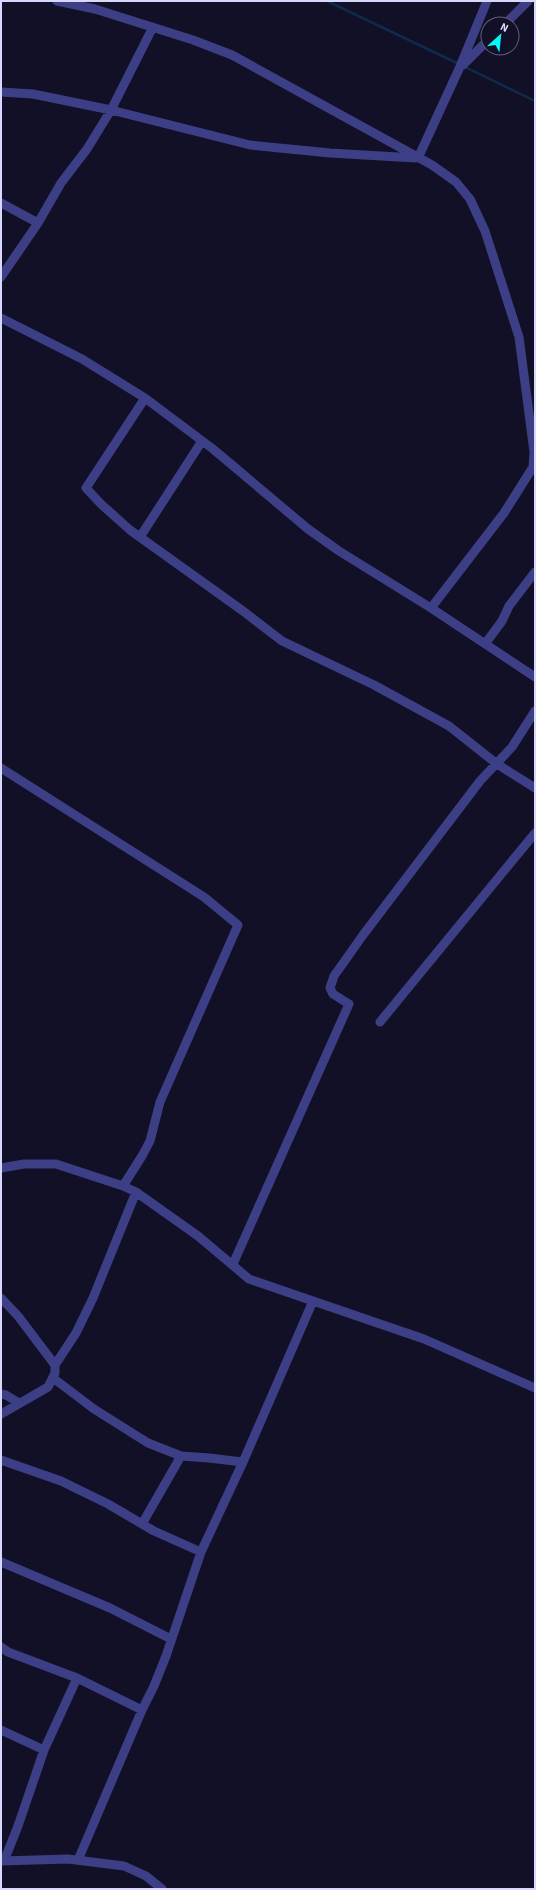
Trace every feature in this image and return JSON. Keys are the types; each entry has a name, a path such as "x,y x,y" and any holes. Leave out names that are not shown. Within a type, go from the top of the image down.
{"street":[{"path":"57,1 95,9 153,27 232,55 432,165 456,182 470,199 485,232 519,336 534,452 533,467 504,513 431,608"},
{"path":"418,158 459,69 487,1"},
{"path":"513,16 528,1"},
{"path":"1,277 38,223 61,183 87,149 111,110 153,27"},
{"path":"459,69 480,48"},
{"path":"1,92 33,94 111,110 250,145 330,153 418,158"},
{"path":"1,203 38,223"},
{"path":"1,318 82,360 145,398 202,440 308,529 339,551 431,608 535,677"},
{"path":"145,398 86,488 101,504 140,537 282,641 374,685 443,722 498,764 535,788"},
{"path":"140,537 202,440"},
{"path":"485,644 502,622 510,606 535,572"},
{"path":"232,1264 349,1004 333,994 330,988 334,976 363,935 480,781 498,764 512,747 535,711"},
{"path":"1,768 204,897 238,925 160,1102 150,1141 123,1186"},
{"path":"380,1022 535,833"},
{"path":"1,1168 24,1164 56,1164 123,1186 136,1192 198,1236 249,1279 424,1339 535,1388"},
{"path":"1,1414 42,1392 48,1387 53,1378 55,1366 76,1333 93,1298 136,1192"},
{"path":"1,1298 18,1316 55,1366"},
{"path":"78,1860 142,1710 154,1686 201,1552 243,1462 313,1301"},
{"path":"53,1378 76,1396 148,1443 180,1456 243,1462"},
{"path":"1,1394 6,1394 19,1403"},
{"path":"142,1524 180,1456"},
{"path":"1,1460 61,1481 108,1504 142,1524 201,1552"},
{"path":"1,1562 110,1608 171,1640"},
{"path":"1,1647 8,1652 77,1678 142,1710"},
{"path":"77,1678 44,1750 18,1826 2,1861 78,1860 124,1866 146,1876 162,1889"},
{"path":"1,1730 44,1750"}],"waterway":[{"path":"327,1 459,64"},
{"path":"463,66 535,101"}]}
